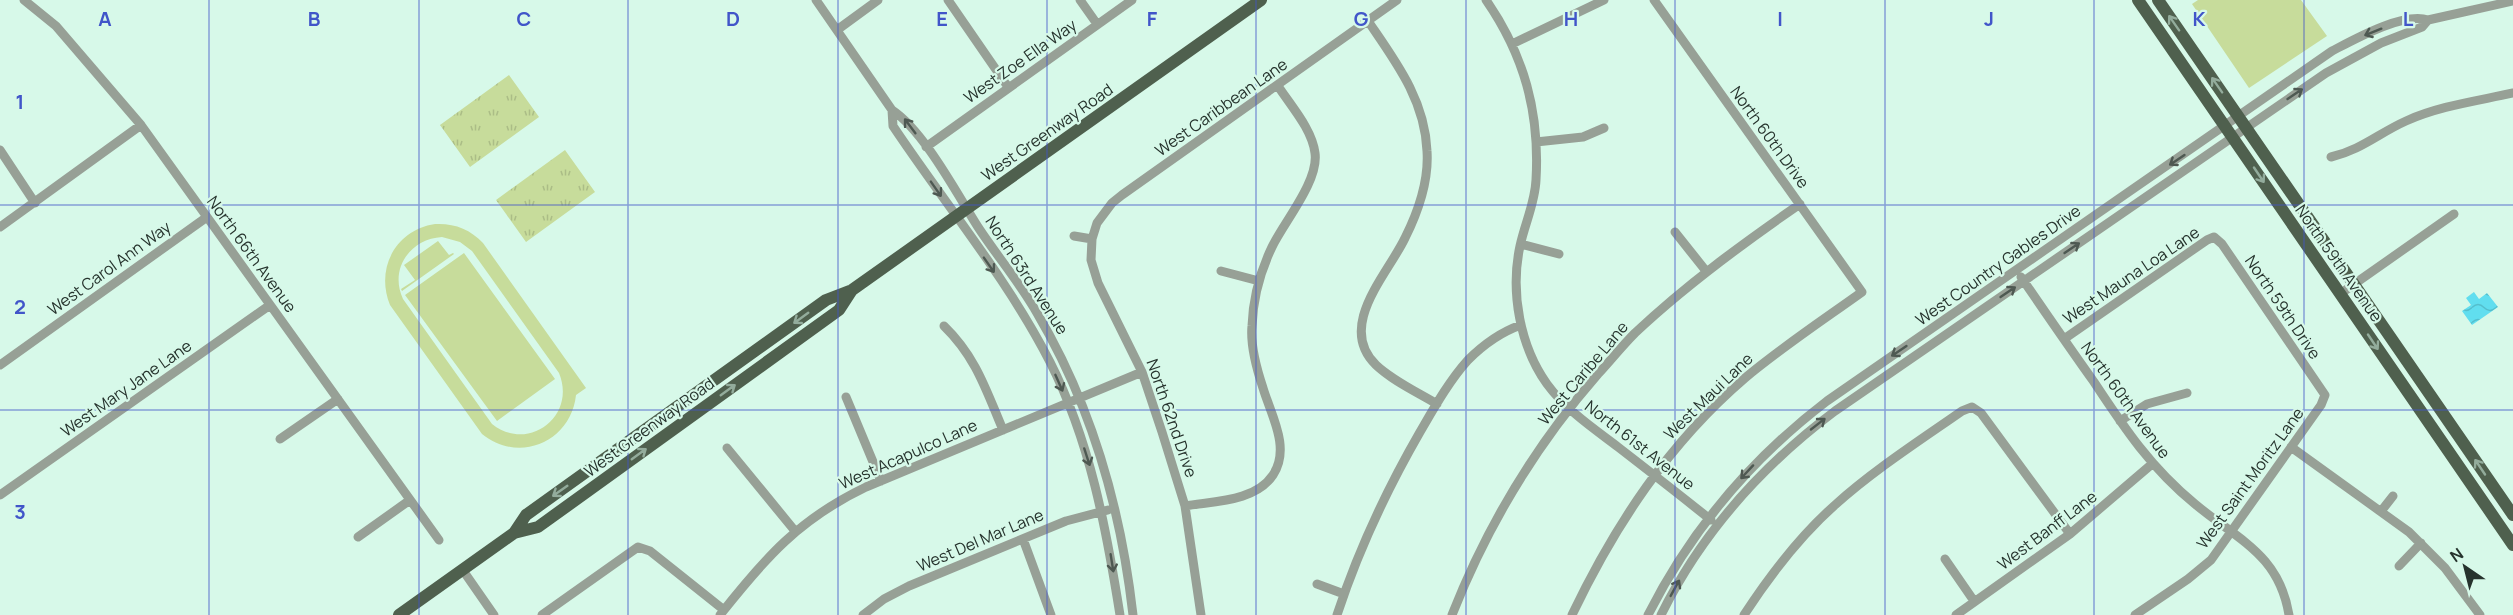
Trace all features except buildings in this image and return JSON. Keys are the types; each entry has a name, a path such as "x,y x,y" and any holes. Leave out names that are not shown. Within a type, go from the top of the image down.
{"main road":[{"name":"West Greenway Road","path":"514,533 526,515 826,300 852,291 1261,0"},
{"name":"North 59th Avenue","path":"2138,0 2340,294 2509,531 2513,544"},
{"name":"North 59th Avenue","path":"2158,0 2513,515"},
{"name":"West Greenway Road","path":"399,615 514,533 538,527 839,310 852,291"},
{"path":"676,408 680,424"}],"street":[{"name":"North 66th Avenue","path":"24,0 56,26 141,125 439,540"},
{"name":"North 63rd Avenue","path":"816,0 892,110 905,118 926,147 1038,313 1081,398 1106,474 1115,508 1133,615"},
{"path":"837,30 878,0"},
{"path":"948,0 1008,87"},
{"path":"1080,0 1097,24"},
{"name":"West Zoe Ella Way","path":"926,147 1132,0"},
{"name":"West Caribbean Lane","path":"1092,239 1097,223 1112,203 1122,195 1397,0"},
{"name":"North 61st Avenue","path":"1486,0 1524,69 1536,142 1534,193 1530,216 1521,244 1517,277 1521,325 1528,350 1548,384 1568,409 1718,525"},
{"path":"1512,44 1604,0"},
{"name":"North 60th Drive","path":"1654,0 1862,292"},
{"name":"West Country Gables Drive","path":"2243,122 2305,69 2349,42 2399,21 2418,17 2428,20 2513,1"},
{"name":"West Country Gables Drive","path":"1648,615 1670,573 1708,517 1762,456 1807,416 2017,271 2243,122 2381,43 2422,27 2428,20"},
{"path":"1368,21 1412,88 1421,110 1427,152 1421,196 1405,239 1364,310 1361,326 1368,355 1376,364 1396,380 1437,404"},
{"path":"1185,506 1251,493 1267,482 1276,469 1280,446 1276,424 1263,388 1251,332 1259,281 1272,248 1316,167 1312,142 1278,86"},
{"path":"2331,158 2369,143 2406,121 2442,109 2513,93"},
{"name":"North 63rd Avenue","path":"892,110 894,126 1029,325 1050,362 1087,453 1102,511 1120,615"},
{"path":"0,226 141,125"},
{"path":"1536,142 1582,137 1604,128"},
{"name":"West Country Gables Drive","path":"1661,615 1690,563 1718,525 1758,479 1816,426 2024,281 2229,131"},
{"path":"0,150 35,203"},
{"name":"West Caribe Lane","path":"1452,615 1470,568 1505,502 1532,458 1568,409 1633,335 1706,271 1800,204"},
{"path":"2340,294 2454,214"},
{"name":"West Carol Ann Way","path":"0,365 207,217"},
{"path":"1675,232 1706,271"},
{"path":"1074,236 1092,239"},
{"name":"West Mauna Loa Lane","path":"2064,339 2214,237"},
{"name":"North 59th Drive","path":"2214,237 2222,244 2325,395"},
{"name":"North 62nd Drive","path":"1092,239 1091,260 1098,283 1142,372 1185,506 1200,615"},
{"path":"1521,244 1559,254"},
{"path":"1221,271 1259,281"},
{"name":"North 60th Avenue","path":"2017,271 2152,464 2194,503 2264,557 2281,583 2289,615"},
{"name":"West Maui Lane","path":"1572,615 1612,537 1653,475 1695,425 1743,380 1862,292"},
{"name":"West Mary Jane Lane","path":"0,495 270,305"},
{"path":"1337,615 1382,501 1437,404 1468,360 1496,338 1521,325"},
{"path":"944,326 962,344 976,365 1003,430"},
{"name":"West Acapulco Lane","path":"722,612 767,558 795,531 834,504 881,481 1142,372"},
{"path":"2120,421 2147,404 2187,393"},
{"name":"West Saint Moritz Lane","path":"2135,615 2198,572 2211,560 2321,405 2325,395"},
{"path":"846,397 881,481"},
{"path":"280,439 338,399"},
{"path":"1744,615 1782,560 1833,506 1885,465 1962,411 1972,407 1981,413 2070,534"},
{"path":"2291,447 2382,510 2421,543 2452,577 2480,615"},
{"path":"727,448 795,531"},
{"name":"West Banff Lane","path":"1956,615 2070,534 2152,464"},
{"path":"2382,510 2393,496"},
{"path":"358,537 410,500"},
{"name":"West Del Mar Lane","path":"863,615 884,599 909,586 1066,521 1115,508"},
{"path":"1023,539 1051,615"},
{"path":"2399,566 2421,543"},
{"path":"542,615 638,547 650,551 722,612"},
{"path":"1945,559 1974,601"},
{"path":"462,569 495,615"},
{"path":"1317,584 1344,594"},
{"path":"2148,605 2155,615"}],"green space":[{"path":"2198,0 2301,0 2327,36 2249,88 2192,4"},
{"path":"509,75 539,117 470,167 440,125"},
{"path":"565,150 595,192 526,242 496,200"},
{"path":"435,224 455,226 473,234 483,243 586,388 576,395 572,411 554,436 527,447 512,447 496,443 482,434 390,305 385,278 387,265 392,253 400,243 409,234","holes":["442,237 460,242 472,251 559,373 563,389 561,403 555,416 546,426 534,432 520,434 506,432 492,424 403,299 399,288 399,277 405,258 412,250 420,243"]},
{"path":"438,241 449,255 454,254 402,291 401,289 415,280 404,265"},
{"path":"464,253 555,379 497,421 405,295"}],"water":[{"path":"2474,292 2479,299 2487,293 2498,307 2472,325 2462,311 2471,305 2466,298"}]}
